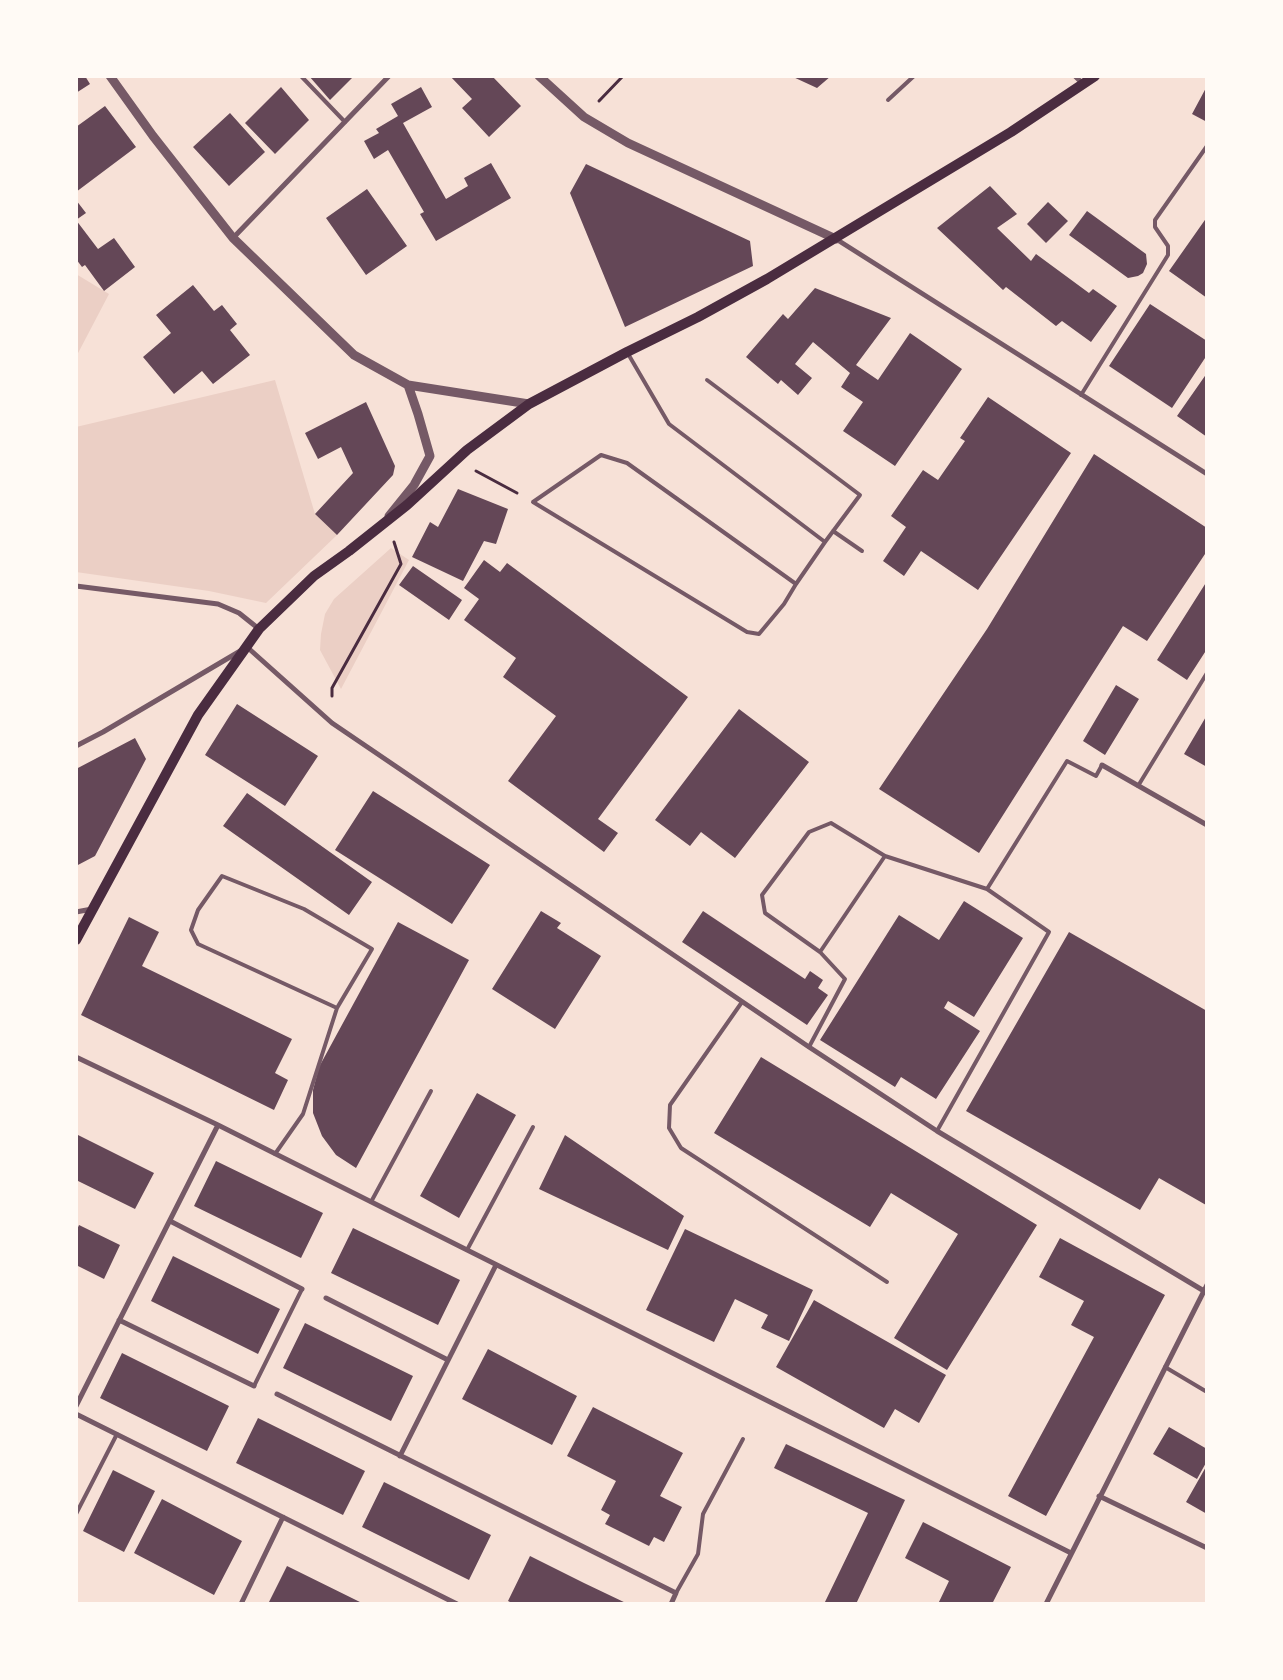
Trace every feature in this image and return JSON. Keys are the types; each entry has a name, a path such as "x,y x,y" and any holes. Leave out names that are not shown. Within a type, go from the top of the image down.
{"main road":[{"path":"76,940 198,715 259,630 314,576 407,505 467,450 529,404 698,317 767,279 1011,132 1095,76"}],"street":[{"path":"110,76 153,136 233,238 354,356 408,385 529,404"},
{"path":"233,238 389,76"},
{"path":"539,76 584,117 628,143 836,238 1207,474"},
{"path":"1074,76 1083,84"},
{"path":"386,520 414,485 430,456 408,385"},
{"path":"76,586 218,604 239,613 259,630"},
{"path":"76,746 104,732 247,647 332,723 742,1002 937,1131 1205,1291"},
{"path":"1102,765 1207,825"},
{"path":"76,912 92,909"},
{"path":"76,1057 218,1125 1071,1553"},
{"path":"76,1406 218,1125"},
{"path":"170,1221 302,1289"},
{"path":"400,1456 496,1265"},
{"path":"1046,1604 1207,1285"},
{"path":"326,1298 448,1360"},
{"path":"119,1320 254,1386"},
{"path":"277,1394 676,1593 671,1604"},
{"path":"76,1414 457,1604"},
{"path":"1099,1496 1207,1548"},
{"path":"240,1604 283,1517"}],"lane":[{"path":"301,76 345,122"},
{"path":"888,100 914,76"},
{"path":"1081,395 1168,255 1168,246 1155,227 1155,220 1207,146"},
{"path":"627,352 669,424 825,542"},
{"path":"707,380 860,495 825,542 784,604 760,634 746,632 533,502 601,455 627,463 796,584"},
{"path":"833,531 862,551"},
{"path":"1138,786 1207,673"},
{"path":"987,890 1067,761 1096,776 1102,765"},
{"path":"810,1047 845,979 820,952 764,913 762,895 809,832 831,823 885,856 987,890 1049,932 937,1131"},
{"path":"820,952 885,856"},
{"path":"275,1154 303,1114 337,1008 372,949 304,909 222,876 198,910 191,930 198,944 337,1008"},
{"path":"742,1002 670,1105 669,1128 681,1148 887,1282"},
{"path":"371,1202 431,1091"},
{"path":"467,1250 533,1127"},
{"path":"254,1386 302,1289"},
{"path":"1165,1367 1207,1392"},
{"path":"76,1514 117,1434"},
{"path":"676,1593 698,1554 703,1514 743,1439"}],"path":[{"path":"584,117 623,76"},
{"path":"455,460 533,502"},
{"path":"332,723 332,688 401,564 386,520"}],"shaded area":[{"path":"76,274 109,294 76,357"},
{"path":"275,380 315,514 337,535 266,603 209,591 76,572 76,427"},
{"path":"391,548 409,560 341,689 320,650 325,614 334,599"}],"building":[{"path":"76,76 85,76 90,84 76,93"},
{"path":"309,76 354,76 330,100"},
{"path":"450,76 492,76 521,106 489,137 462,108 472,99"},
{"path":"791,76 831,76 817,88"},
{"path":"1207,86 1207,122 1192,114"},
{"path":"281,87 309,120 275,154 245,123"},
{"path":"421,87 432,107 403,123 446,199 468,186 464,178 491,163 511,198 436,241 420,214 424,212 388,150 374,159 364,141 379,133 376,129 398,116 391,104"},
{"path":"105,106 136,147 76,192 76,127"},
{"path":"230,113 265,152 229,186 193,147"},
{"path":"586,164 750,241 753,266 625,327 570,193"},
{"path":"990,186 1017,214 997,228 1031,261 1036,254 1089,293 1093,289 1117,306 1091,342 1062,321 1056,326 1006,287 1003,290 937,228"},
{"path":"367,189 407,246 366,275 326,218"},
{"path":"76,200 86,213 76,220"},
{"path":"1048,202 1068,221 1046,243 1027,224"},
{"path":"1087,211 1146,254 1147,264 1143,273 1128,278 1069,235"},
{"path":"1207,217 1207,298 1169,271"},
{"path":"76,220 98,249 114,238 135,267 104,291 85,265 82,267 76,259"},
{"path":"193,285 214,311 222,305 237,324 230,330 250,355 213,384 202,371 174,394 143,357 171,333 156,315"},
{"path":"815,288 891,318 856,365 878,380 910,333 962,369 895,466 843,431 863,402 841,387 850,373 813,342 795,364 812,378 798,395 781,380 778,384 746,357 783,314 788,319"},
{"path":"1150,304 1207,341 1207,355 1172,408 1109,366"},
{"path":"1207,373 1207,437 1177,416"},
{"path":"988,397 1071,453 978,590 921,551 904,576 883,561 906,527 891,516 923,470 938,480 965,441 960,438"},
{"path":"366,402 395,466 393,475 337,535 315,514 353,473 341,447 318,459 305,433"},
{"path":"1094,454 1207,528 1207,551 1147,641 1123,626 979,853 879,789 987,629"},
{"path":"458,489 508,509 496,544 484,541 463,581 412,557 430,522 438,527"},
{"path":"484,560 500,572 507,563 688,697 598,819 618,833 604,852 508,781 556,716 503,677 516,658 464,620 479,599 464,588"},
{"path":"413,566 462,600 449,620 399,585"},
{"path":"1207,581 1207,649 1187,680 1157,660"},
{"path":"1116,685 1139,699 1105,755 1083,741"},
{"path":"237,704 318,756 285,806 205,755"},
{"path":"739,709 809,762 735,858 701,832 690,846 655,820"},
{"path":"1207,715 1207,767 1184,754"},
{"path":"135,738 146,759 95,856 76,866 76,769"},
{"path":"373,791 490,865 452,924 335,850"},
{"path":"247,793 372,882 349,915 223,826"},
{"path":"964,901 1023,938 974,1017 948,1001 944,1008 980,1031 936,1099 901,1077 895,1087 820,1040 899,915 939,940"},
{"path":"541,911 561,923 557,928 601,956 555,1029 492,989"},
{"path":"703,911 805,979 810,971 823,980 818,988 828,995 807,1025 682,942"},
{"path":"129,917 159,932 142,966 292,1039 275,1073 288,1080 274,1110 81,1015"},
{"path":"398,922 469,960 356,1168 336,1155 322,1136 313,1113 313,1090 319,1067"},
{"path":"1069,932 1207,1011 1206,1205 1159,1178 1140,1210 966,1111"},
{"path":"761,1057 1037,1225 947,1370 894,1338 958,1234 891,1193 870,1227 714,1133"},
{"path":"477,1093 516,1115 459,1218 420,1196"},
{"path":"76,1134 154,1173 135,1209 76,1180"},
{"path":"565,1135 684,1216 668,1250 539,1189"},
{"path":"216,1161 323,1213 301,1258 194,1206"},
{"path":"79,1225 120,1245 104,1279 76,1265 76,1232"},
{"path":"353,1228 460,1280 438,1325 331,1273"},
{"path":"685,1229 813,1290 789,1341 761,1328 768,1315 735,1299 714,1342 646,1310"},
{"path":"1060,1238 1165,1295 1046,1516 1008,1496 1094,1337 1071,1325 1084,1301 1039,1277"},
{"path":"173,1256 280,1309 258,1354 151,1301"},
{"path":"814,1300 946,1375 919,1423 895,1409 884,1428 776,1367"},
{"path":"305,1323 413,1376 391,1421 283,1368"},
{"path":"488,1349 577,1396 552,1445 462,1399"},
{"path":"122,1353 229,1406 207,1451 100,1398"},
{"path":"593,1407 683,1453 660,1496 682,1507 664,1542 654,1537 649,1546 605,1524 610,1515 601,1510 616,1481 567,1456"},
{"path":"258,1418 365,1471 343,1515 236,1463"},
{"path":"1169,1427 1207,1449 1207,1461 1197,1479 1153,1454"},
{"path":"786,1444 905,1500 856,1604 824,1604 868,1513 774,1468"},
{"path":"1207,1465 1207,1514 1186,1502"},
{"path":"113,1470 155,1491 124,1552 83,1531"},
{"path":"384,1482 491,1535 469,1580 362,1527"},
{"path":"162,1499 242,1541 214,1595 134,1553"},
{"path":"923,1522 1011,1567 992,1604 938,1604 949,1581 905,1558"},
{"path":"530,1556 628,1604 514,1604 508,1601"},
{"path":"287,1566 364,1604 268,1604"}]}
